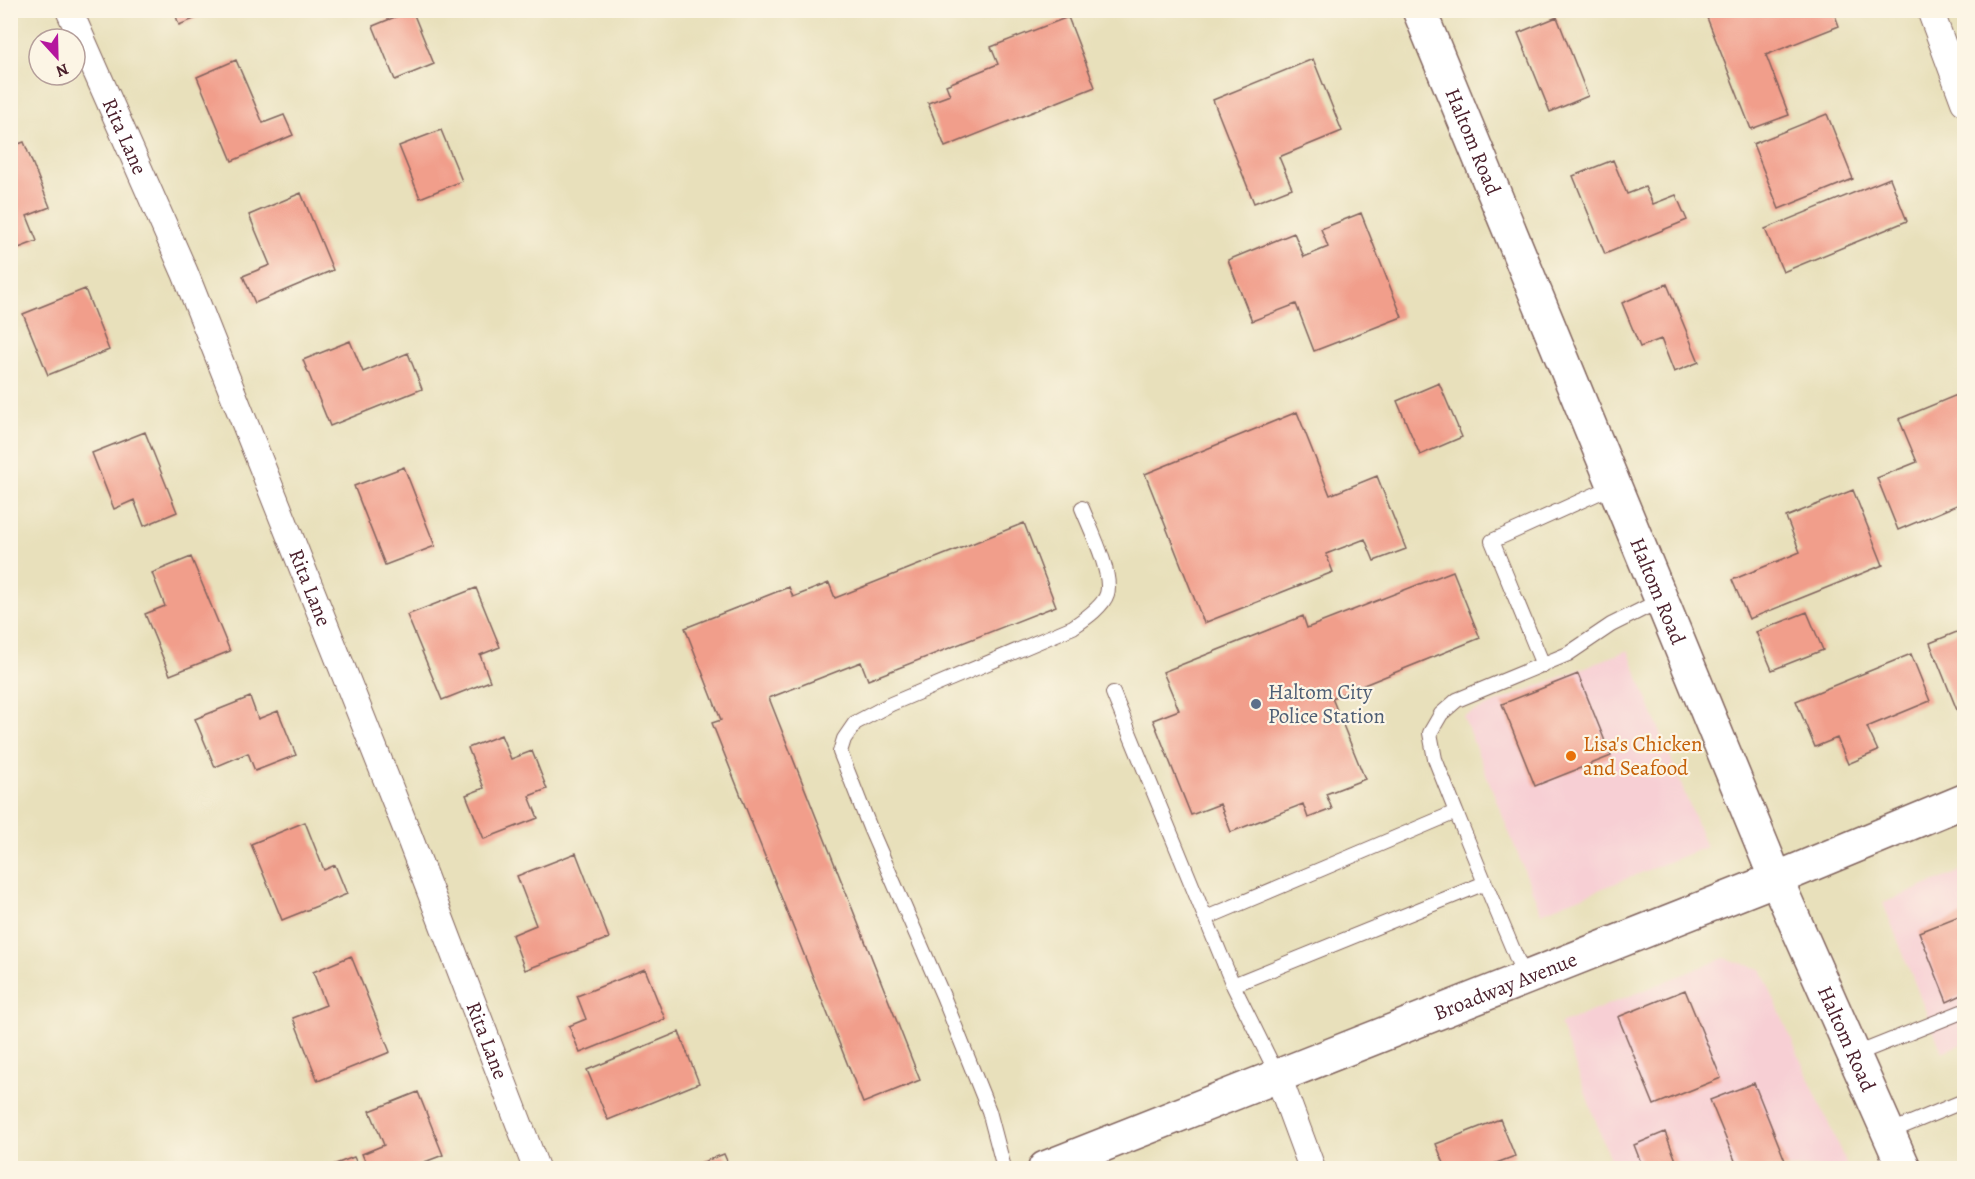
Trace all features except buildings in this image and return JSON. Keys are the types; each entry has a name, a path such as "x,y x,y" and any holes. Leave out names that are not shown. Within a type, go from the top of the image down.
{"main road":[{"name":"Haltom Road","path":"1419,10 1776,879 1904,1168"},
{"name":"Broadway Avenue","path":"1045,1168 1776,879 1965,801"}],"street":[{"name":"Rita Lane","path":"69,10 193,295 407,831 536,1168"},
{"path":"1930,10 1955,49 1965,102"},
{"path":"1278,1076 1312,1168"}],"lane":[{"path":"1543,665 1492,541 1614,486"},
{"path":"1004,1168 985,1101 840,752 844,739 855,723 891,704 1073,627 1091,614 1107,594 1106,568 1082,508"},
{"path":"1525,978 1435,759 1430,733 1441,714 1457,700 1568,654 1611,625 1661,600"},
{"path":"1113,693 1233,985 1278,1076"},
{"path":"1206,918 1456,812"},
{"path":"1233,985 1485,883"},
{"path":"1854,1055 1965,1011"},
{"path":"1888,1132 1965,1101"}],"shaded area":[{"path":"1628,650 1706,847 1541,913 1463,716"},
{"path":"1964,870 1964,1043 1942,1052 1883,903"},
{"path":"1724,958 1761,969 1848,1168 1613,1168 1560,1024"}],"place":[{"name":"Haltom City Police Station","path":"1256,704"},
{"name":"Lisa's Chicken and Seafood","path":"1571,756"}]}
